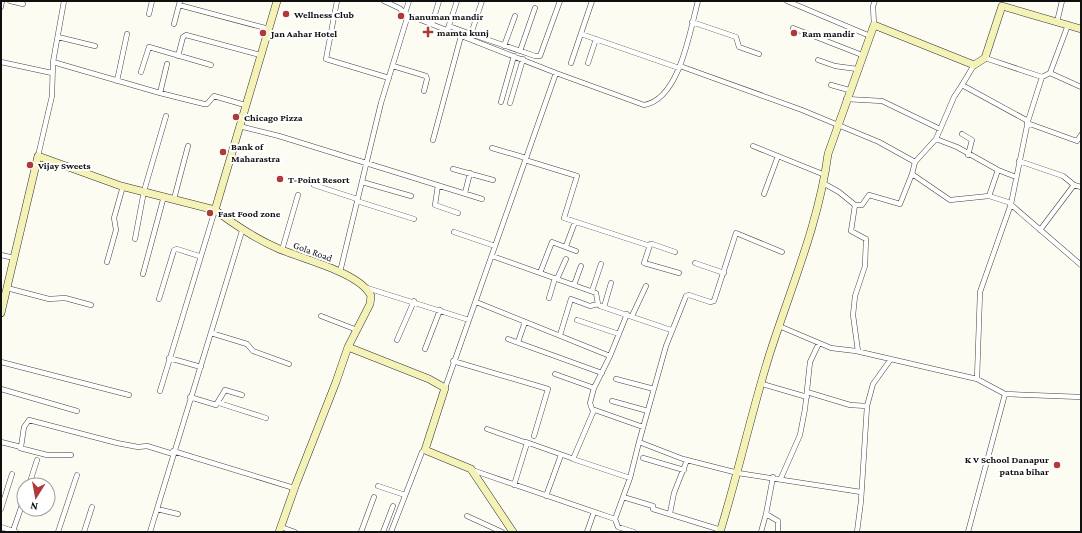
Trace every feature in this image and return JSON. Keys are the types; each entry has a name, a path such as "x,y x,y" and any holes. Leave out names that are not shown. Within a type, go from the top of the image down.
{"street":[{"path":"1,7 2,1"},
{"path":"10,1 23,4"},
{"path":"1,313 2,300 7,288 52,96 53,62 64,1"},
{"path":"149,14 152,1"},
{"path":"160,391 277,1"},
{"path":"338,1 326,58 389,78"},
{"path":"384,1 399,8 406,14 432,24 471,34 537,57 541,56 560,1"},
{"path":"340,272 366,163 393,66 409,1"},
{"path":"432,24 439,1"},
{"path":"448,28 456,1"},
{"path":"471,34 482,1"},
{"path":"571,63 592,1"},
{"path":"448,28 461,36 556,73 638,103 646,104 663,95 680,67 698,1"},
{"path":"787,1 870,36"},
{"path":"623,497 721,531 779,326 801,262 825,175 828,154 846,99 874,25 873,6 875,1"},
{"path":"1057,22 1062,1"},
{"path":"174,24 179,3 268,29"},
{"path":"823,183 839,192 855,205 862,204 869,195 900,204 912,174 915,162 936,139 974,65 985,58 1002,6 1081,29"},
{"path":"520,51 535,8"},
{"path":"504,46 515,16"},
{"path":"692,22 736,37 739,47 759,54"},
{"path":"874,25 974,65"},
{"path":"985,58 1042,77 1050,73 1068,25"},
{"path":"793,28 862,56"},
{"path":"117,81 127,34"},
{"path":"178,56 183,37 186,34 260,55"},
{"path":"581,34 802,110 837,126 879,142 915,162"},
{"path":"433,140 461,36"},
{"path":"58,37 95,46"},
{"path":"588,63 596,39"},
{"path":"141,72 149,47 211,65"},
{"path":"501,102 514,56"},
{"path":"510,104 523,60"},
{"path":"818,60 835,66 857,69"},
{"path":"1,62 52,73"},
{"path":"53,62 160,94 205,104 214,96 245,105"},
{"path":"160,94 167,64"},
{"path":"393,66 426,76 427,79 424,92"},
{"path":"392,532 422,452 425,450 453,361 476,302 556,73"},
{"path":"1050,73 1081,87"},
{"path":"977,379 980,292 1011,204 1028,122 1042,77"},
{"path":"831,85 850,90"},
{"path":"962,86 1028,122 1077,142 1081,135"},
{"path":"846,99 882,101 940,129"},
{"path":"135,240 144,191 166,116"},
{"path":"239,126 275,134 482,199"},
{"path":"962,134 972,140 968,154"},
{"path":"936,139 957,147 998,170 1016,177"},
{"path":"174,199 188,146"},
{"path":"753,146 825,175"},
{"path":"492,148 577,176 564,217 575,222 675,252"},
{"path":"38,156 123,186 214,210"},
{"path":"764,194 778,156"},
{"path":"1019,161 1064,176 1074,184 1081,187"},
{"path":"453,169 493,180"},
{"path":"989,196 998,170"},
{"path":"465,193 470,174"},
{"path":"912,174 950,200 989,196 1011,204 1081,265"},
{"path":"362,182 411,196"},
{"path":"1040,230 1074,184"},
{"path":"314,185 414,219"},
{"path":"438,185 435,205 458,213"},
{"path":"107,262 116,230 114,218 123,186"},
{"path":"282,250 298,195"},
{"path":"143,274 164,196"},
{"path":"855,205 852,231 866,239 865,266 855,296 853,314 858,351"},
{"name":"Gola Road","path":"214,210 242,231 282,250 340,272 364,287"},
{"path":"566,246 575,222"},
{"path":"150,532 190,397 201,367 242,231"},
{"path":"454,232 495,246"},
{"path":"634,532 618,527 615,519 630,478 671,330 686,295 710,302 714,301 736,233 782,252"},
{"path":"540,273 551,243 554,242 576,251"},
{"path":"650,245 644,263 678,273"},
{"path":"159,299 174,250 177,249 200,256"},
{"path":"1,255 14,258"},
{"path":"492,256 592,291 598,294 598,304"},
{"path":"549,298 566,258"},
{"path":"695,263 724,272"},
{"path":"592,291 601,264"},
{"path":"574,285 581,266"},
{"path":"604,307 611,283"},
{"path":"643,427 594,410 590,403 594,388 619,334 646,286"},
{"path":"364,287 414,301 469,320"},
{"path":"295,532 280,530 294,488 336,382 348,347 371,300 369,291 364,287"},
{"path":"7,288 45,298 65,298 91,305"},
{"path":"560,335 571,299 590,306 598,304 671,330"},
{"path":"397,340 414,301"},
{"path":"476,302 610,356"},
{"path":"425,349 440,310"},
{"path":"321,316 357,330"},
{"path":"577,320 619,334"},
{"path":"518,342 525,322"},
{"path":"779,326 831,348 858,351 977,379 1005,394 1081,397"},
{"path":"211,333 247,344 253,351 289,364"},
{"path":"508,339 602,373"},
{"path":"781,478 800,435 807,395 810,362 819,343"},
{"path":"348,347 429,379 445,388"},
{"path":"169,358 201,367"},
{"path":"857,532 867,406 873,384 891,359"},
{"path":"453,361 548,389 534,436"},
{"path":"1,362 129,395"},
{"path":"555,374 594,388"},
{"path":"616,379 654,389"},
{"path":"762,384 807,395 867,406"},
{"path":"1,389 77,411"},
{"path":"219,403 225,390 242,395"},
{"path":"968,532 1005,394"},
{"path":"190,397 214,404 219,403 266,418"},
{"path":"612,401 648,411"},
{"path":"574,459 594,410"},
{"path":"20,448 24,427 30,420 117,443 138,447 147,446 294,488"},
{"path":"487,429 630,478"},
{"path":"1,442 48,455 71,455"},
{"path":"514,485 527,445 526,442"},
{"path":"639,442 687,460 738,473 781,478 861,492"},
{"path":"425,450 514,485 615,519"},
{"path":"546,496 560,455"},
{"path":"643,458 684,470"},
{"path":"32,477 37,460"},
{"path":"670,514 674,493 687,460"},
{"path":"471,469 511,531"},
{"path":"1,509 12,474"},
{"path":"58,532 77,475"},
{"path":"761,532 773,477"},
{"path":"378,486 405,496"},
{"path":"361,532 374,497"},
{"path":"383,532 393,506"},
{"path":"84,532 92,507"},
{"path":"157,509 178,514"},
{"path":"588,532 594,512"},
{"path":"766,514 778,521 778,532"},
{"path":"467,516 502,532"},
{"path":"1,527 15,532 19,517"}],"place":[{"name":"Wellness Club","path":"286,14"},
{"name":"hanuman mandir","path":"401,16"},
{"name":"mamta kunj","path":"428,32"},
{"name":"Jan Aahar Hotel","path":"263,33"},
{"name":"Ram mandir","path":"794,33"},
{"name":"Chicago Pizza","path":"236,117"},
{"name":"Bank of Maharastra","path":"223,152"},
{"name":"Vijay Sweets","path":"30,165"},
{"name":"T-Point Resort","path":"280,179"},
{"name":"Fast Food zone","path":"210,213"},
{"name":"K V School Danapur patna bihar","path":"1057,465"}]}
